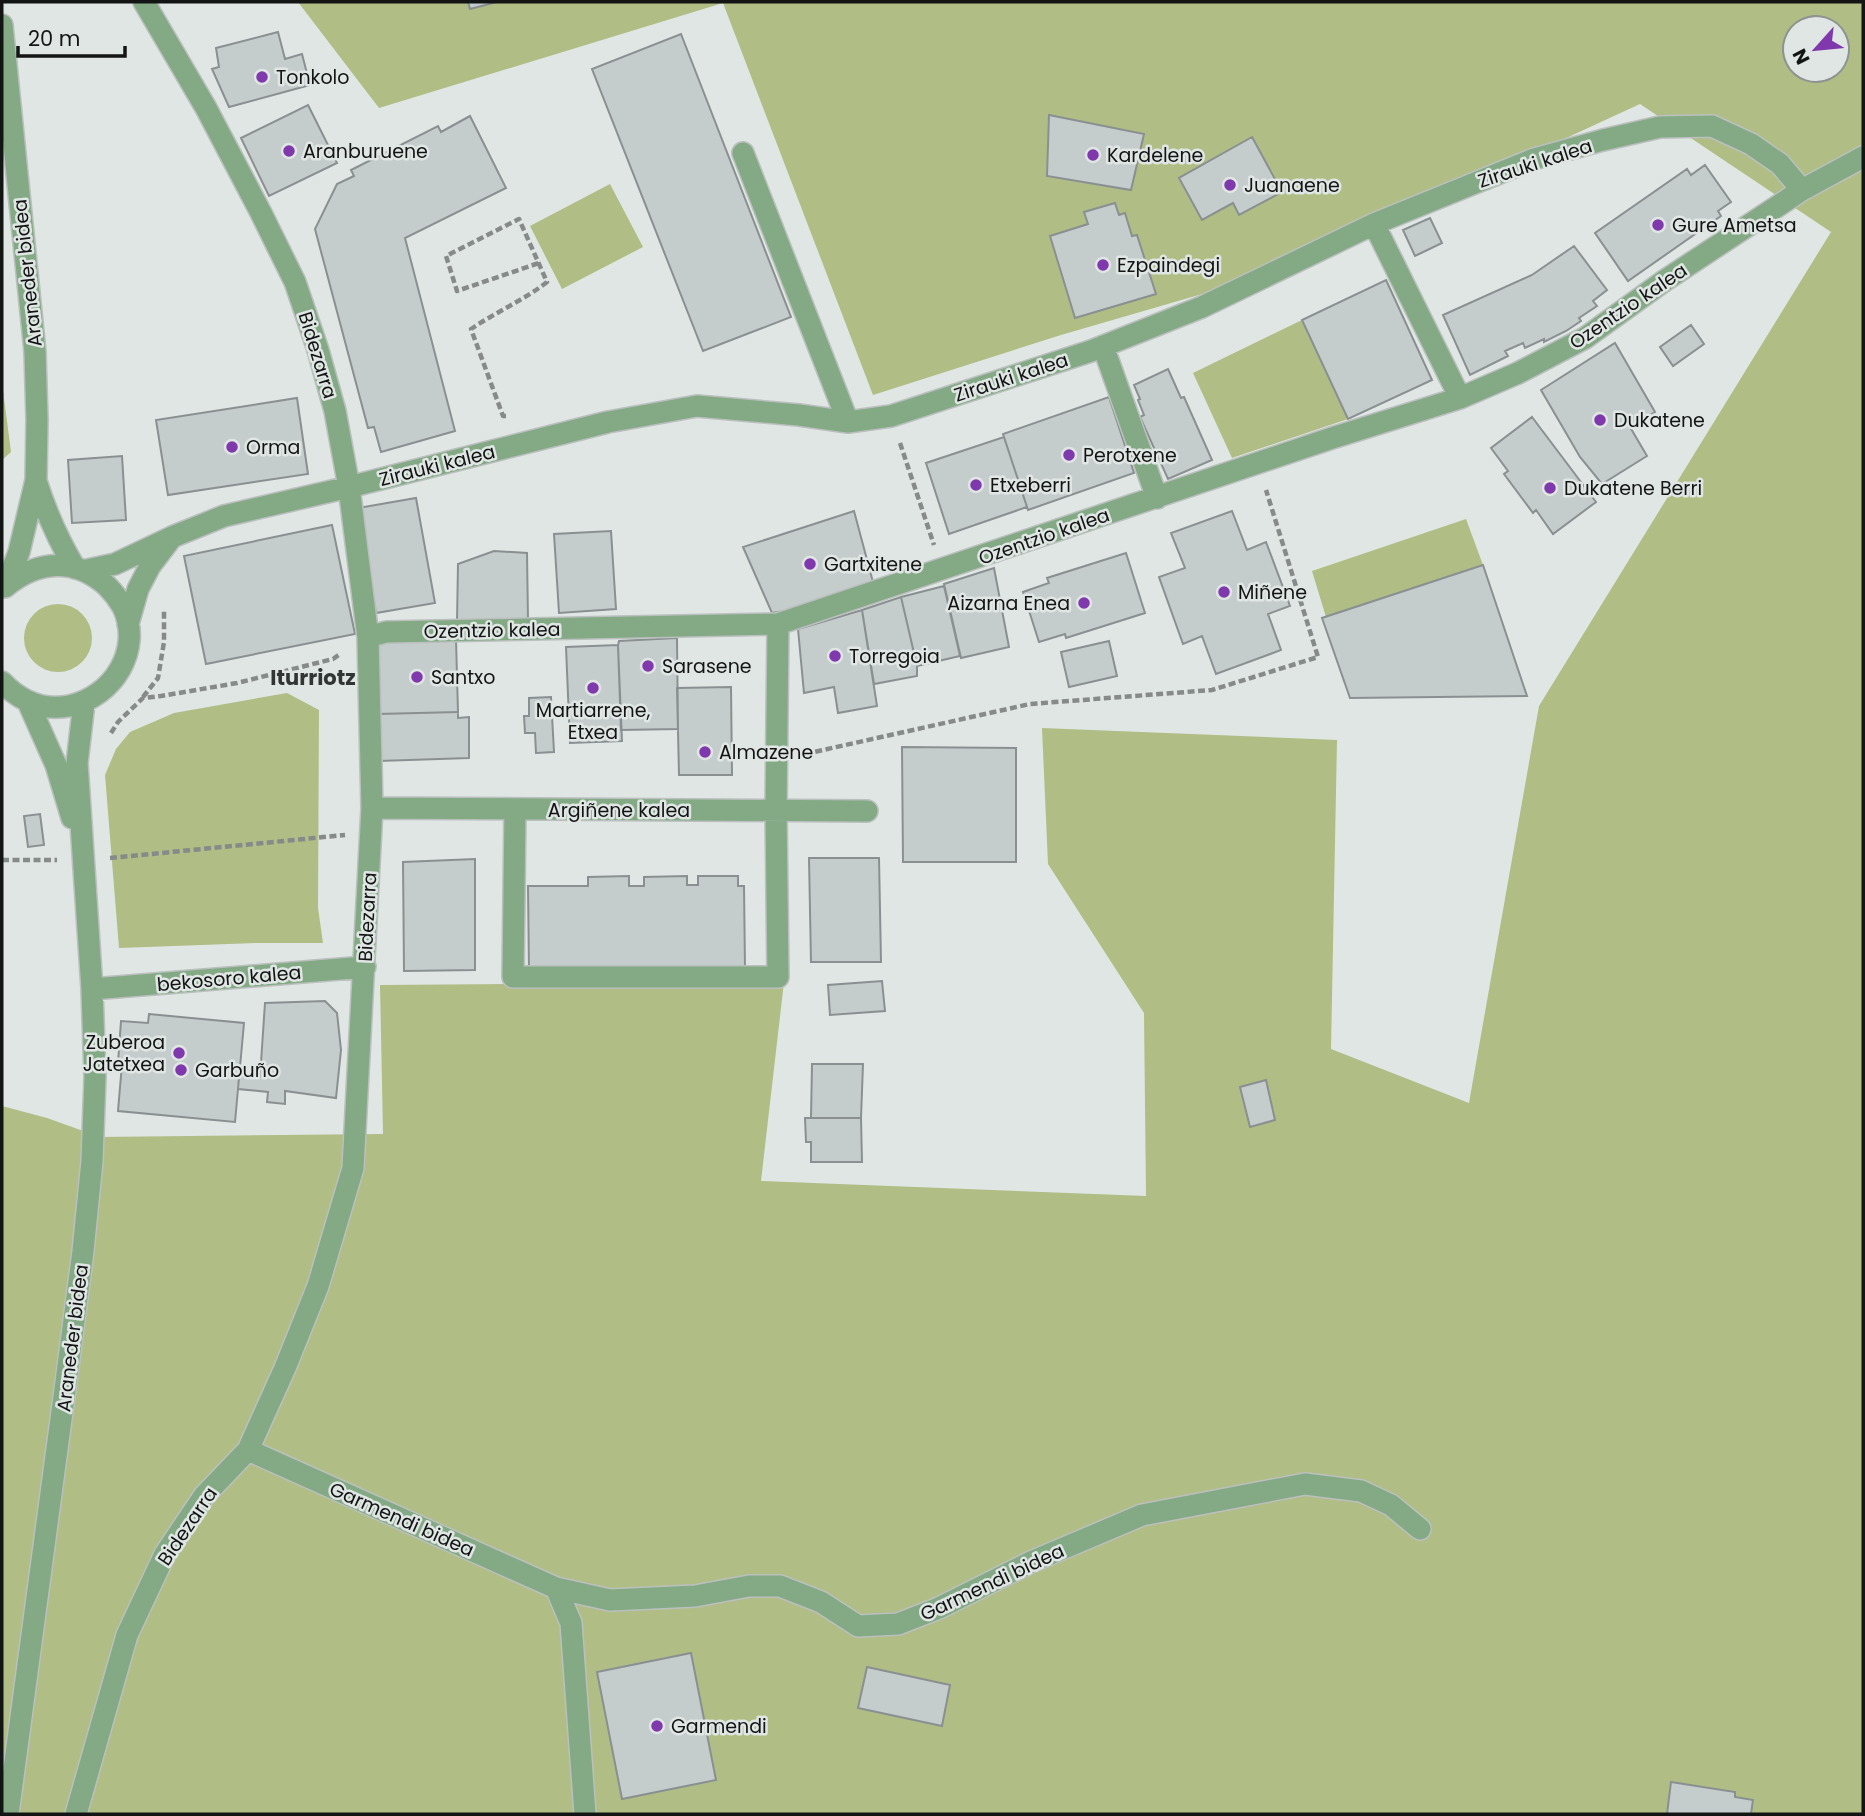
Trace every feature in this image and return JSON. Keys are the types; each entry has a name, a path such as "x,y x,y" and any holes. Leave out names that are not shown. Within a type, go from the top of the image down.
{"street":[{"name":"Bidezarra","path":"76,1814 132,1623 165,1554 188,1519 204,1496 248,1450 318,1286 353,1168 372,808 369,637 349,487 335,411 318,350 295,282 206,108 144,2"},
{"name":"Araneder bidea","path":"2,25 35,352 36,480 19,552 4,589"},
{"name":"Zirauki kalea","path":"4,589 24,574 43,566 64,565 81,569 116,564 224,516 607,422 697,406 848,422 891,416 1103,346 1202,307 1374,224 1534,159 1660,127 1712,126 1751,144 1780,164 1802,190"},
{"path":"743,153 848,422"},
{"name":"Ozentzio kalea","path":"369,637 386,632 778,624 1460,398 1518,373 1586,338 1664,281 1802,190 1863,157"},
{"path":"1374,224 1460,398"},
{"path":"1103,346 1157,498"},
{"name":"Araneder bidea","path":"36,480 58,540 81,569 112,591 123,608 128,626"},
{"name":"Zirauki kalea","path":"84,703 100,694 114,681 123,664 128,645 128,626 138,589 150,566 173,537"},
{"path":"515,809 513,977 778,977 778,624"},
{"name":"Araneder bidea","path":"11,693 56,765 95,859"},
{"path":"11,693 56,709 84,703"},
{"name":"Araneder bidea","path":"8,1814 86,1226 92,1161 95,859 76,763 84,703"},
{"name":"Argiñene kalea","path":"372,808 867,811"},
{"name":"bekosoro kalea","path":"92,989 365,967"},
{"name":"Garmendi bidea","path":"248,1450 556,1588 610,1600 695,1596 750,1586 780,1586 821,1602 859,1626 898,1625 939,1608 1031,1562 1142,1515 1305,1484 1362,1491 1391,1505 1420,1529"},
{"path":"556,1588 570,1623 585,1814"}],"path":[{"path":"516,414 503,416 471,329 547,282 539,263 519,219 446,256 457,291 539,263"},
{"path":"902,450 942,570"},
{"path":"777,760 1030,704 1212,690 1318,656 1258,464"},
{"path":"143,698 158,678 164,642 163,600"},
{"path":"161,696 237,683 333,659 369,637"},
{"path":"95,859 371,833"}],"green space":[{"path":"298,2 1863,2 1863,1814 2,1814 2,1106 47,1118 100,1137 383,1134 380,985 784,982 761,1181 1146,1196 1144,1013 1048,864 1042,728 1337,740 1331,1049 1469,1103 1539,706 1831,232 1640,104 1271,274 1061,335 873,395 723,3 379,108"},
{"path":"610,184 643,247 562,289 530,226"},
{"path":"1302,320 1348,419 1232,458 1193,373"},
{"path":"2,383 11,452 2,460"},
{"path":"1466,519 1483,565 1326,617 1312,571"},
{"path":"65,604 86,619 92,631 90,651 82,662 65,672 51,672 34,662 26,651 24,631 34,614 45,606"},
{"path":"287,693 319,710 318,908 323,943 119,948 105,775 116,749 130,732 174,713"}],"building":[{"path":"468,2 497,2 470,9"},
{"name":"Tonkolo","path":"278,32 285,59 302,54 310,85 229,107 212,69 219,67 216,48"},
{"path":"681,34 791,317 703,351 592,69"},
{"name":"Aranburuene","path":"308,105 337,163 269,196 241,138"},
{"name":"Kardelene","path":"1049,115 1144,134 1131,190 1047,176"},
{"path":"470,116 506,188 405,238 455,431 381,452 374,427 368,428 315,229 337,184 354,176 351,170 438,126 441,132"},
{"name":"Juanaene","path":"1252,137 1282,192 1239,215 1233,203 1202,220 1179,178"},
{"name":"Gure Ametsa","path":"1705,165 1731,202 1718,211 1721,216 1628,281 1595,233 1687,169 1691,175"},
{"name":"Ezpaindegi","path":"1115,203 1119,215 1125,213 1132,236 1137,235 1156,294 1075,318 1050,236 1088,224 1084,212"},
{"path":"1430,218 1442,243 1415,256 1403,230"},
{"path":"1574,246 1607,290 1593,301 1597,306 1566,331 1544,342 1544,339 1525,348 1523,343 1505,351 1508,356 1470,375 1443,315 1532,275"},
{"path":"1386,280 1432,380 1348,419 1302,320"},
{"path":"1691,325 1704,344 1673,366 1660,347"},
{"name":"Dukatene","path":"1615,343 1655,412 1630,427 1647,456 1602,484 1580,457 1541,390"},
{"path":"1168,369 1181,398 1184,397 1212,460 1168,479 1140,417 1144,415 1134,385"},
{"name":"Perotxene","path":"1109,397 1134,473 1028,510 1003,434"},
{"name":"Orma","path":"297,398 308,474 168,495 156,420"},
{"name":"Dukatene Berri","path":"1532,417 1596,502 1553,534 1536,510 1533,513 1504,474 1508,471 1491,448"},
{"name":"Etxeberri","path":"1004,437 1027,507 949,534 926,463"},
{"path":"122,456 126,520 72,523 68,460"},
{"path":"416,498 435,603 376,613 358,508"},
{"name":"Gartxitene","path":"854,511 873,582 796,609 772,613 743,547"},
{"name":"Miñene","path":"1232,511 1247,550 1266,542 1290,606 1268,614 1281,650 1216,674 1202,636 1183,644 1159,577 1185,568 1171,533"},
{"path":"332,525 355,634 206,664 184,556"},
{"path":"611,531 616,609 559,613 554,534"},
{"path":"494,551 527,553 528,620 457,621 458,564"},
{"name":"Aizarna Enea","path":"1126,553 1145,613 1066,638 1065,634 1039,642 1023,592 1049,583 1047,578"},
{"path":"1483,565 1527,696 1350,698 1322,618"},
{"path":"994,568 1009,647 961,658 944,584"},
{"path":"944,586 960,656 917,666 901,597"},
{"path":"901,597 917,676 874,684 862,610"},
{"name":"Torregoia","path":"862,610 877,706 838,713 834,687 804,693 798,629"},
{"name":"Sarasene","path":"677,638 678,729 621,730 619,641"},
{"name":"Santxo","path":"456,639 458,712 378,714 376,642"},
{"path":"1109,641 1117,676 1069,687 1061,652"},
{"name":"Martiarrene, Etxea","path":"618,645 622,741 570,743 566,647"},
{"name":"Almazene","path":"731,687 732,775 679,775 677,688"},
{"path":"551,697 554,752 536,753 535,733 525,733 524,716 529,716 529,698"},
{"path":"458,712 458,718 469,717 469,758 379,761 378,714"},
{"path":"902,747 1016,748 1016,862 903,862"},
{"path":"40,814 44,845 28,847 24,816"},
{"path":"809,858 879,858 881,962 811,962"},
{"path":"475,859 475,970 404,971 403,862"},
{"path":"629,876 629,886 644,886 644,877 687,876 687,885 698,885 698,876 738,876 738,886 744,886 745,968 529,971 528,886 588,886 588,877"},
{"path":"882,981 885,1011 830,1015 828,985"},
{"path":"325,1001 337,1013 341,1050 336,1098 285,1091 285,1104 267,1102 268,1092 238,1089 239,1076 260,1077 265,1003"},
{"name":"Garbuño","path":"149,1014 244,1023 235,1122 118,1111 122,1064 118,1063 121,1021 148,1023"},
{"path":"812,1064 863,1064 861,1118 811,1118"},
{"path":"1266,1080 1275,1120 1250,1127 1240,1087"},
{"path":"805,1118 861,1118 862,1162 811,1162 811,1142 806,1142"},
{"name":"Garmendi","path":"691,1653 716,1780 622,1799 597,1672"},
{"path":"867,1667 950,1685 942,1726 858,1708"},
{"path":"1671,1782 1735,1792 1735,1797 1753,1800 1751,1814 1667,1814"}],"place":[{"name":"Tonkolo","path":"262,77"},
{"name":"Aranburuene","path":"289,151"},
{"name":"Kardelene","path":"1093,155"},
{"name":"Juanaene","path":"1230,185"},
{"name":"Gure Ametsa","path":"1658,225"},
{"name":"Ezpaindegi","path":"1103,265"},
{"name":"Dukatene","path":"1600,420"},
{"name":"Orma","path":"232,447"},
{"name":"Perotxene","path":"1069,455"},
{"name":"Etxeberri","path":"976,485"},
{"name":"Dukatene Berri","path":"1550,488"},
{"name":"Gartxitene","path":"810,564"},
{"name":"Miñene","path":"1224,592"},
{"name":"Aizarna Enea","path":"1084,603"},
{"name":"Torregoia","path":"835,656"},
{"name":"Sarasene","path":"648,666"},
{"name":"Santxo","path":"417,677"},
{"name":"Martiarrene, Etxea","path":"593,688"},
{"name":"Almazene","path":"705,752"},
{"name":"Zuberoa Jatetxea","path":"179,1053"},
{"name":"Garbuño","path":"181,1070"},
{"name":"Garmendi","path":"657,1726"}],"district":[{"name":"Iturriotz","path":"313,678"}]}
